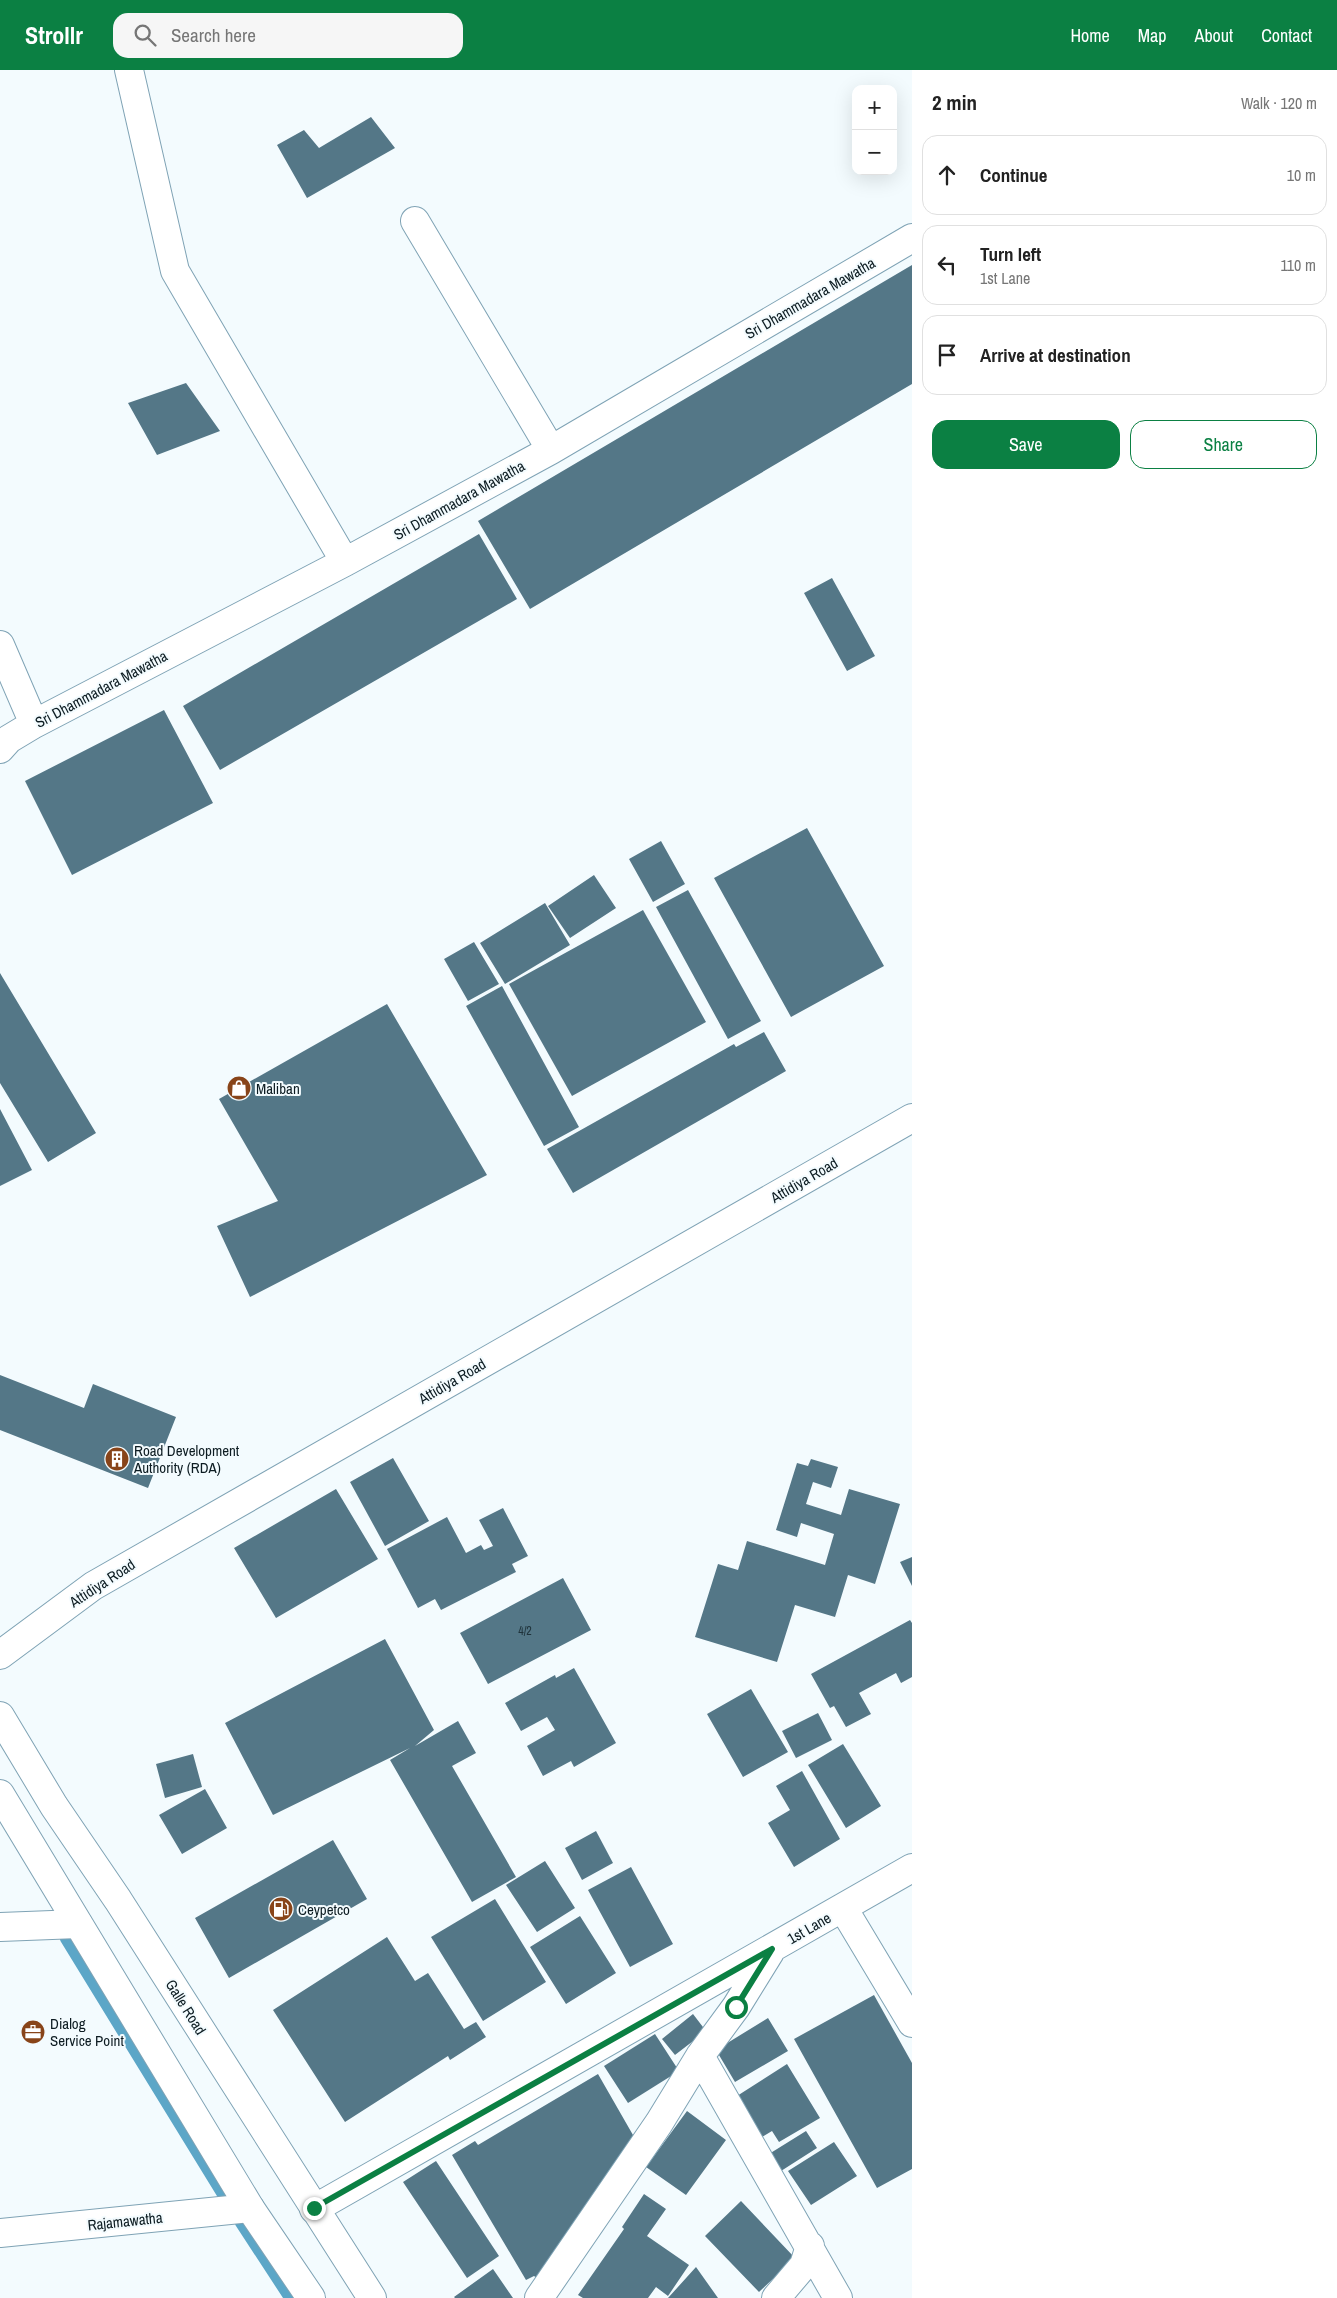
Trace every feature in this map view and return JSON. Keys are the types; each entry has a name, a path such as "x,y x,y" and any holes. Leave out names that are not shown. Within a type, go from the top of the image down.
{"main road":[{"path":"130,70 175,271 345,562"},
{"path":"415,221 552,450"},
{"name":"Sri Dhammadara Mawatha","path":"0,749 10,739 34,724 345,562 552,450 912,238"},
{"path":"0,645 34,724"},
{"name":"Attidiya Road","path":"0,1655 93,1586 912,1118"},
{"name":"Galle Road","path":"0,1716 54,1806 118,1900 372,2298"},
{"path":"0,1794 250,2208 311,2298"},
{"name":"1st Lane","path":"314,2208 912,1868"},
{"path":"843,1908 912,2023"},
{"path":"0,1927 78,1924"},
{"path":"539,2298 659,2123 700,2056 736,2007 772,1949"},
{"path":"700,2056 838,2298"},
{"name":"Rajamawatha","path":"0,2233 250,2208"},
{"path":"776,2298 804,2265 810,2246"}],"building":[{"path":"371,117 395,148 307,198 277,145 304,130 319,148"},
{"path":"912,265 912,384 530,609 478,521"},
{"path":"186,383 220,431 157,455 128,403"},
{"path":"479,534 517,599 220,770 183,706"},
{"path":"832,578 875,656 847,671 804,593"},
{"path":"164,710 213,803 72,875 25,781"},
{"path":"807,828 884,966 791,1017 714,878"},
{"path":"661,841 685,884 653,902 629,859"},
{"path":"594,875 616,908 570,938 548,906"},
{"path":"688,890 761,1021 728,1039 656,907"},
{"path":"545,903 570,945 505,984 480,943"},
{"path":"643,910 706,1022 572,1096 509,984"},
{"path":"474,942 499,984 468,1001 444,959"},
{"path":"0,973 96,1133 48,1162 0,1083"},
{"path":"502,986 579,1127 544,1146 466,1006"},
{"path":"387,1004 487,1175 250,1297 217,1226 278,1201 219,1099"},
{"path":"764,1032 786,1071 573,1193 547,1149 734,1044 736,1047"},
{"path":"0,1109 32,1170 0,1186"},
{"name":"Road Development Authority (RDA)","path":"0,1375 84,1408 93,1384 176,1417 148,1488 0,1430"},
{"path":"393,1458 429,1521 385,1546 350,1482"},
{"path":"811,1459 838,1467 831,1488 813,1482 806,1504 841,1515 849,1489 900,1504 875,1584 848,1575 835,1617 795,1605 777,1662 695,1637 718,1564 738,1570 747,1541 825,1565 834,1534 801,1523 797,1537 776,1530 797,1463 808,1466"},
{"path":"336,1489 378,1559 276,1618 234,1548"},
{"path":"503,1508 528,1556 512,1564 516,1572 441,1610 435,1599 418,1608 387,1549 447,1517 466,1553 481,1545 484,1550 493,1546 479,1520"},
{"path":"912,1557 912,1586 900,1562"},
{"path":"563,1578 591,1630 488,1684 460,1633"},
{"path":"910,1620 912,1623 912,1677 901,1683 896,1673 859,1693 871,1714 846,1727 834,1706 830,1708 811,1674"},
{"path":"385,1639 434,1730 415,1746 458,1721 476,1753 452,1766 516,1877 472,1902 390,1760 410,1748 273,1815 225,1723"},
{"path":"574,1668 616,1743 574,1767 571,1761 543,1776 527,1746 555,1730 547,1717 521,1731 505,1703 555,1675 556,1678"},
{"path":"751,1689 788,1752 743,1777 707,1714"},
{"path":"818,1713 832,1740 796,1758 782,1731"},
{"path":"843,1744 881,1806 846,1828 808,1765"},
{"path":"193,1754 202,1787 165,1798 156,1764"},
{"path":"802,1771 840,1839 794,1867 768,1823 790,1810 776,1786"},
{"path":"205,1789 227,1828 182,1854 159,1815"},
{"path":"596,1831 613,1863 582,1880 565,1848"},
{"name":"Ceypetco","path":"333,1840 367,1899 229,1978 195,1918"},
{"path":"545,1861 575,1908 537,1932 506,1885"},
{"path":"631,1867 673,1944 630,1967 588,1890"},
{"path":"495,1899 546,1982 483,2021 431,1937"},
{"path":"580,1916 616,1973 566,2004 530,1947"},
{"path":"387,1937 415,1981 428,1973 464,2029 476,2022 486,2037 450,2060 448,2056 345,2122 273,2010"},
{"path":"874,1995 912,2063 912,2169 877,2188 794,2039"},
{"path":"693,2014 706,2031 675,2055 662,2039"},
{"path":"768,2018 788,2051 735,2082 716,2050"},
{"path":"655,2034 679,2071 628,2103 604,2066"},
{"path":"787,2064 820,2118 779,2142 772,2131 762,2137 737,2096"},
{"path":"598,2074 637,2142 540,2280 534,2276 526,2280 452,2155 475,2141 478,2145"},
{"path":"687,2111 726,2140 686,2195 646,2167"},
{"path":"806,2131 817,2148 781,2171 769,2154"},
{"path":"834,2142 857,2176 811,2205 788,2171"},
{"path":"436,2161 499,2256 467,2278 403,2182"},
{"path":"644,2194 666,2209 647,2236 689,2265 668,2296 656,2287 648,2298 583,2298 578,2295 624,2229 622,2227"},
{"path":"741,2201 795,2258 759,2292 705,2236"},
{"path":"696,2267 718,2298 668,2298"},
{"path":"493,2269 513,2298 454,2297"}],"waterway":[{"path":"65,1939 224,2198"},
{"path":"240,2223 289,2298"}],"place":[{"name":"Maliban","path":"239,1088"},
{"name":"Road Development Authority (RDA)","path":"117,1459"},
{"name":"Ceypetco","path":"281,1909"},
{"name":"Dialog Service Point","path":"33,2032"}],"route":[{"path":"314,2208 772,1949 736,2007"}]}
